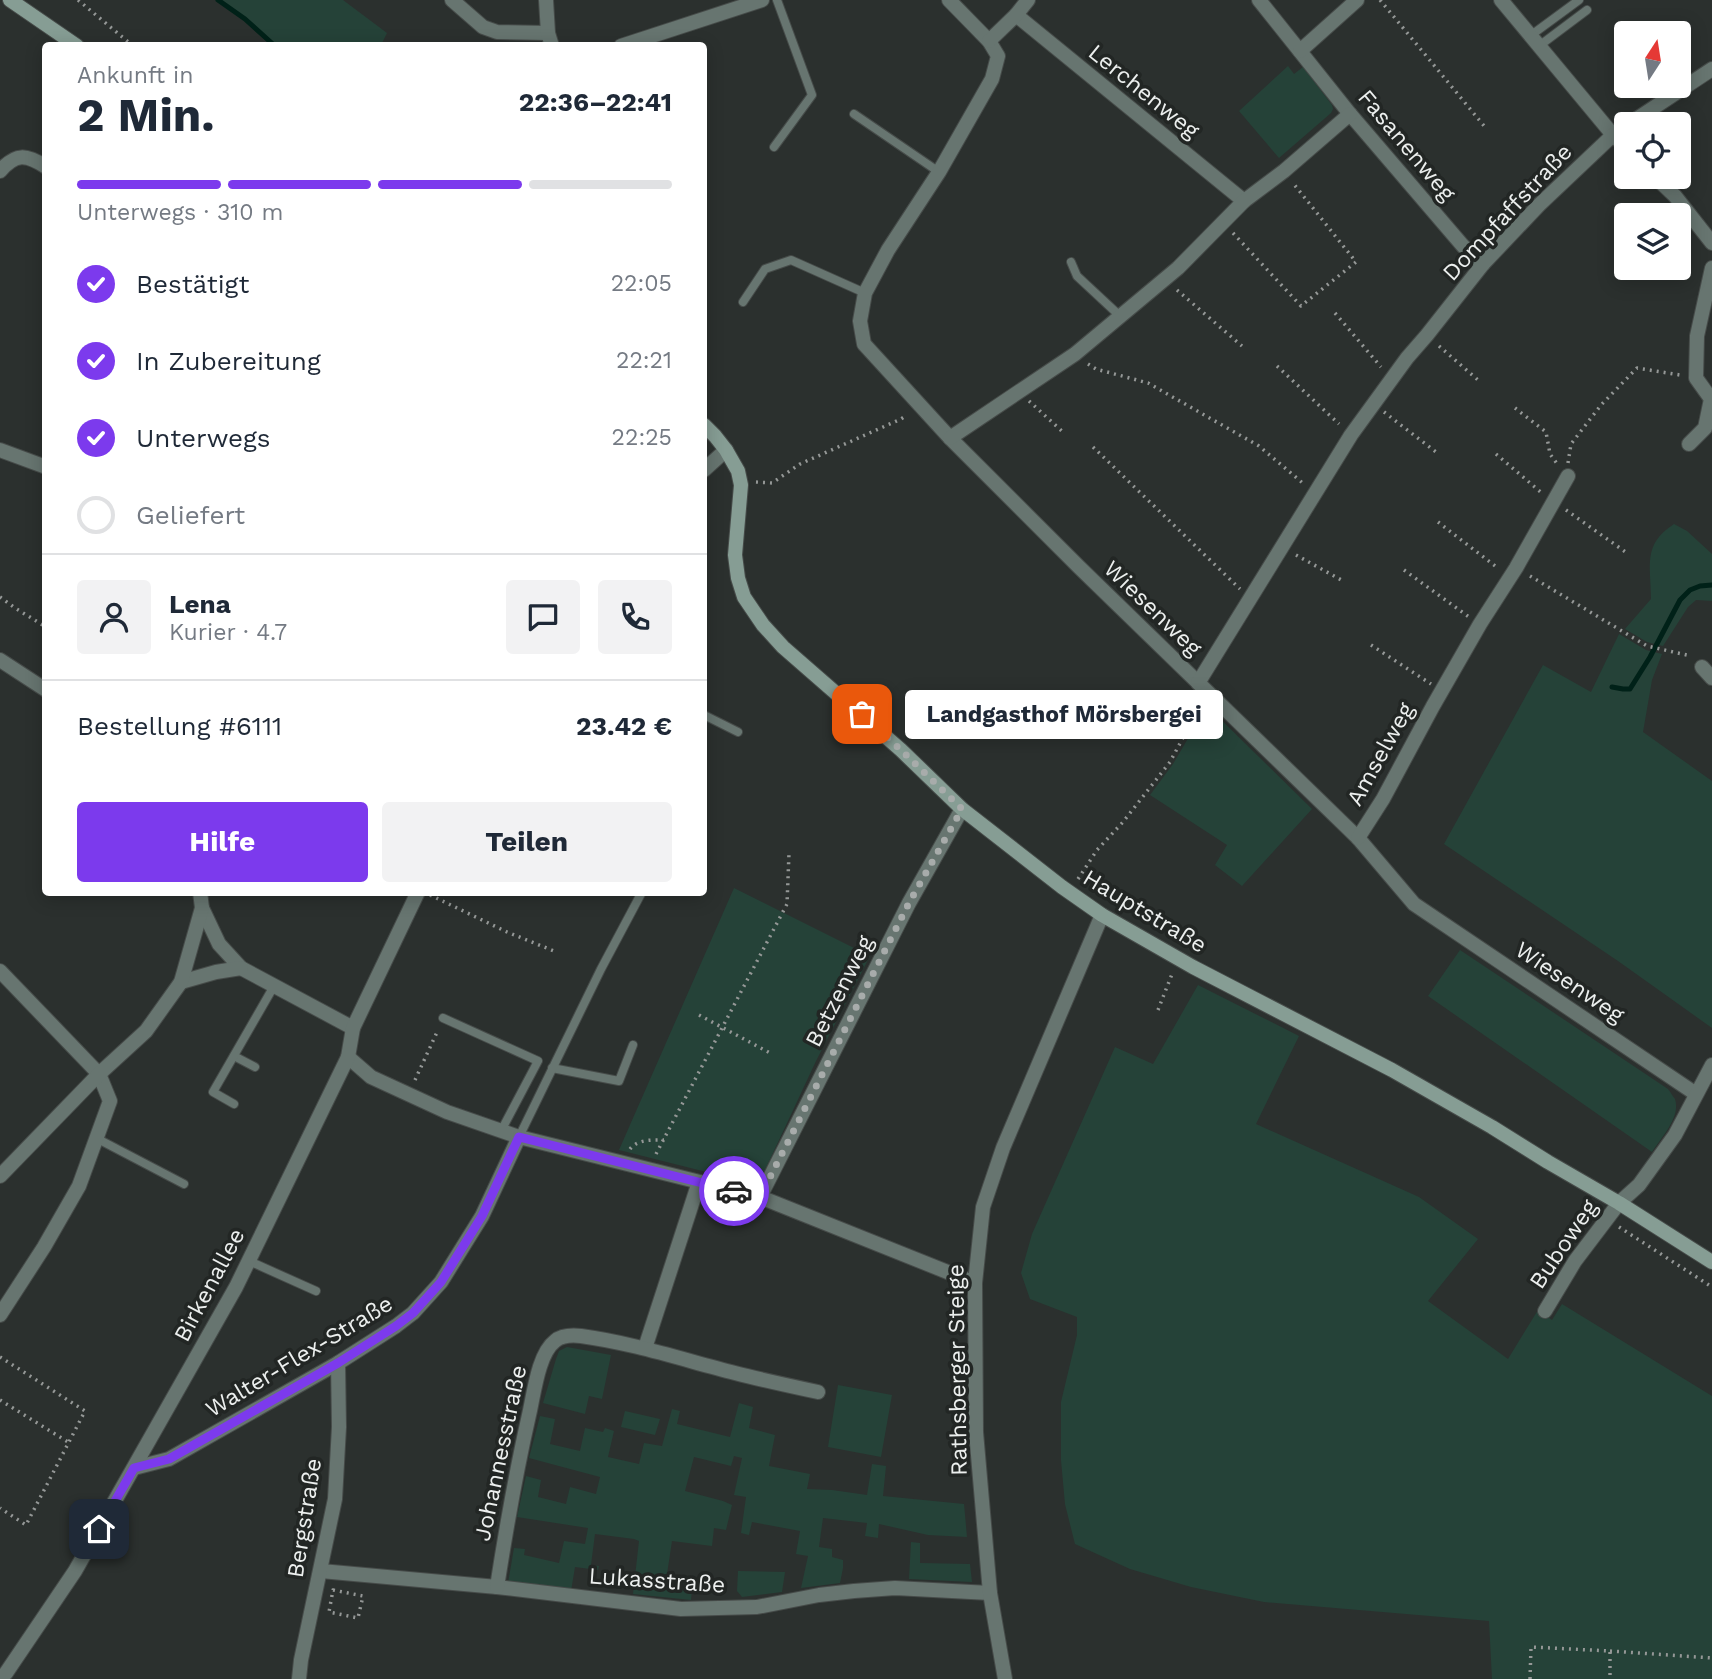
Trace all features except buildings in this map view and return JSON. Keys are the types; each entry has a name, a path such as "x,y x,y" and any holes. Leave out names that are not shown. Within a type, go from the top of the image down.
{"street":[{"path":"10,0 71,42"},
{"path":"452,0 484,27 497,32 550,39 546,0"},
{"path":"621,42 762,0"},
{"path":"949,0 989,41 1028,0"},
{"name":"Fasanenweg","path":"1259,0 1350,114 1463,246 1483,264"},
{"path":"1300,51 1357,0"},
{"path":"1501,0 1534,41 1614,119"},
{"name":"Lerchenweg","path":"1016,15 1244,201"},
{"name":"Wiesenweg","path":"989,41 998,56 992,79 939,172 888,250 865,293 860,321 864,344 950,438 1358,838 1414,904 1696,1094"},
{"name":"Dompfaffstraße","path":"1647,112 1712,69"},
{"path":"950,438 1075,354 1166,279 1244,201 1284,171 1350,114"},
{"name":"Dompfaffstraße","path":"1203,688 1250,598 1351,435 1391,379 1483,264 1539,205 1614,136"},
{"path":"0,171 20,156 42,165"},
{"path":"1668,189 1712,243"},
{"path":"1689,444 1705,428 1711,399 1696,378 1692,335 1712,268"},
{"path":"1696,378 1712,379"},
{"name":"Hauptstraße","path":"707,428 716,436 738,471 741,485 735,555 744,597 783,647 892,741 962,809 1102,915 1186,963 1392,1070 1619,1203 1712,1262"},
{"path":"0,450 42,466"},
{"path":"707,467 726,450"},
{"name":"Amselweg","path":"1358,838 1383,799 1441,691 1568,477"},
{"path":"0,660 42,687"},
{"path":"1702,667 1712,678"},
{"name":"Betzenweg","path":"760,1197 909,903 962,809"},
{"path":"200,896 202,908 219,944 241,968 354,1028"},
{"name":"Birkenallee","path":"0,1679 75,1571 236,1287 348,1057 354,1028 416,896"},
{"path":"0,1176 99,1074 146,1031 181,982 202,908"},
{"name":"Rathsberger Steige","path":"1004,1679 990,1593 976,1432 975,1283 984,1207 1003,1148 1102,915"},
{"path":"181,982 241,968"},
{"path":"0,971 99,1074 110,1101 79,1186 0,1315"},
{"path":"348,1057 371,1077 447,1112 519,1137 760,1197 975,1283"},
{"name":"Buboweg","path":"1545,1311 1575,1261 1608,1216 1639,1185 1675,1135 1712,1065"},
{"name":"Walter-Flex-Straße","path":"134,1468 169,1459 338,1363 413,1313 441,1282 482,1216 519,1137"},
{"path":"645,1348 699,1182"},
{"name":"Johannesstraße","path":"497,1587 511,1497 542,1362 550,1347 560,1338 573,1336 645,1348 738,1374 818,1392"},
{"name":"Bergstraße","path":"299,1679 335,1499 338,1363"},
{"name":"Lukasstraße","path":"321,1571 497,1587 681,1609 757,1606 831,1594 895,1588 990,1593"}],"lane":[{"path":"774,147 812,95 777,0"},
{"path":"1534,41 1579,0"},
{"path":"1534,41 1587,10"},
{"path":"853,114 939,172"},
{"path":"743,302 765,269 791,260 865,293"},
{"path":"1071,262 1077,276 1120,316"},
{"path":"707,716 738,732"},
{"path":"519,1137 640,896"},
{"path":"234,1104 213,1092 274,986"},
{"path":"443,1018 538,1061 501,1131"},
{"path":"552,1068 619,1081 633,1045"},
{"path":"234,1056 255,1067"},
{"path":"96,1138 184,1184"},
{"path":"249,1261 316,1291"}],"path":[{"path":"1380,0 1485,127"},
{"path":"78,1 129,42"},
{"path":"1224,223 1301,306 1356,262 1284,171"},
{"path":"1166,279 1242,346"},
{"path":"1335,313 1391,379"},
{"path":"1427,335 1478,380"},
{"path":"1075,354 1096,369 1148,383 1259,446 1315,493"},
{"path":"1277,366 1351,435"},
{"path":"1568,477 1571,444 1601,405 1637,368 1696,378"},
{"path":"1020,392 1064,433"},
{"path":"1374,404 1436,452"},
{"path":"741,485 772,483 800,464 901,419 920,406"},
{"path":"1515,408 1546,432 1550,454 1568,477"},
{"path":"1093,447 1250,598"},
{"path":"1496,454 1530,484 1627,553"},
{"path":"1438,522 1513,572 1647,646 1698,659 1702,667"},
{"path":"1282,547 1345,582"},
{"path":"1404,570 1480,624"},
{"path":"0,597 42,624"},
{"name":"Amselweg","path":"1371,645 1441,691"},
{"path":"1070,892 1097,850 1123,822 1170,762 1203,688"},
{"path":"648,1168 787,904 789,853"},
{"path":"433,896 507,932 554,951"},
{"path":"1158,1010 1168,984"},
{"path":"699,1016 772,1054"},
{"path":"408,1094 443,1018"},
{"path":"620,1161 634,1144 648,1140 664,1140"},
{"path":"1608,1216 1612,1223 1712,1286"},
{"path":"0,1357 85,1411 26,1525 0,1508"},
{"path":"0,1400 68,1442"},
{"path":"333,1590 363,1596 358,1618 329,1612 333,1590"},
{"path":"1530,1679 1531,1647 1712,1658"},
{"path":"1609,1651 1609,1679"}],"green space":[{"path":"218,0 343,0 387,33 382,42 272,42"},
{"path":"1288,66 1294,74 1303,67 1333,109 1279,158 1239,111"},
{"path":"1674,524 1687,531 1712,554 1712,601 1696,600 1688,607 1663,646 1647,642 1625,629 1651,599 1650,566 1653,548 1664,532"},
{"path":"1619,634 1646,650 1662,654 1652,680 1643,732 1712,781 1712,1028 1444,844 1543,665 1591,692"},
{"path":"1207,706 1312,809 1242,886 1215,865 1227,845 1150,795 1173,764"},
{"path":"734,888 870,956 816,1061 758,1185 619,1150"},
{"path":"1460,950 1668,1089 1675,1099 1675,1113 1652,1152 1428,996"},
{"path":"1198,985 1299,1036 1256,1124 1419,1197 1478,1239 1428,1301 1508,1359 1538,1310 1552,1320 1562,1304 1712,1396 1712,1679 1492,1679 1489,1621 1264,1602 1191,1587 1130,1569 1075,1544 1065,1504 1061,1460 1061,1402 1077,1335 1077,1317 1030,1299 1021,1273 1032,1234 1115,1047 1153,1064"},
{"path":"567,1347 611,1355 602,1399 589,1396 585,1414 543,1403 559,1351"},
{"path":"838,1385 892,1395 881,1457 828,1447"},
{"path":"739,1403 753,1407 749,1428 775,1435 769,1466 810,1474 807,1489 867,1495 872,1464 886,1466 883,1496 964,1504 967,1537 928,1535 879,1524 878,1538 865,1536 867,1523 823,1518 819,1547 832,1549 832,1557 843,1560 840,1583 801,1588 808,1556 796,1554 800,1531 752,1522 749,1535 741,1533 746,1497 734,1495 742,1458 734,1456 731,1466 694,1457 685,1491 732,1505 726,1530 714,1528 712,1546 672,1541 667,1574 693,1577 691,1600 633,1594 639,1541 595,1534 591,1565 599,1566 598,1570 575,1567 571,1591 508,1583 514,1548 525,1549 524,1555 559,1563 564,1541 585,1544 588,1528 517,1517 526,1476 541,1480 538,1497 566,1504 570,1487 596,1494 600,1477 529,1458 540,1416 555,1419 550,1444 580,1451 585,1428 603,1432 605,1428 614,1431 608,1457 639,1464 644,1443 662,1446 672,1409 680,1411 677,1424 730,1437"},
{"path":"625,1411 660,1419 655,1435 621,1427"},
{"path":"911,1542 920,1543 920,1563 970,1564 972,1582 909,1579"},
{"path":"738,1571 785,1572 782,1592 742,1597 737,1591"}],"waterway":[{"path":"218,0 271,42"},
{"path":"1612,687 1630,689 1680,600 1690,590 1712,585"}],"way so far":[{"path":"734,1191 760,1197 909,903 962,809 862,714"}],"place":[{"name":"Landgasthof Mörsbergei","path":"862,714"}],"route":[{"path":"99,1529 134,1468 169,1459 338,1363 413,1313 441,1282 482,1216 519,1137 734,1191"}]}
